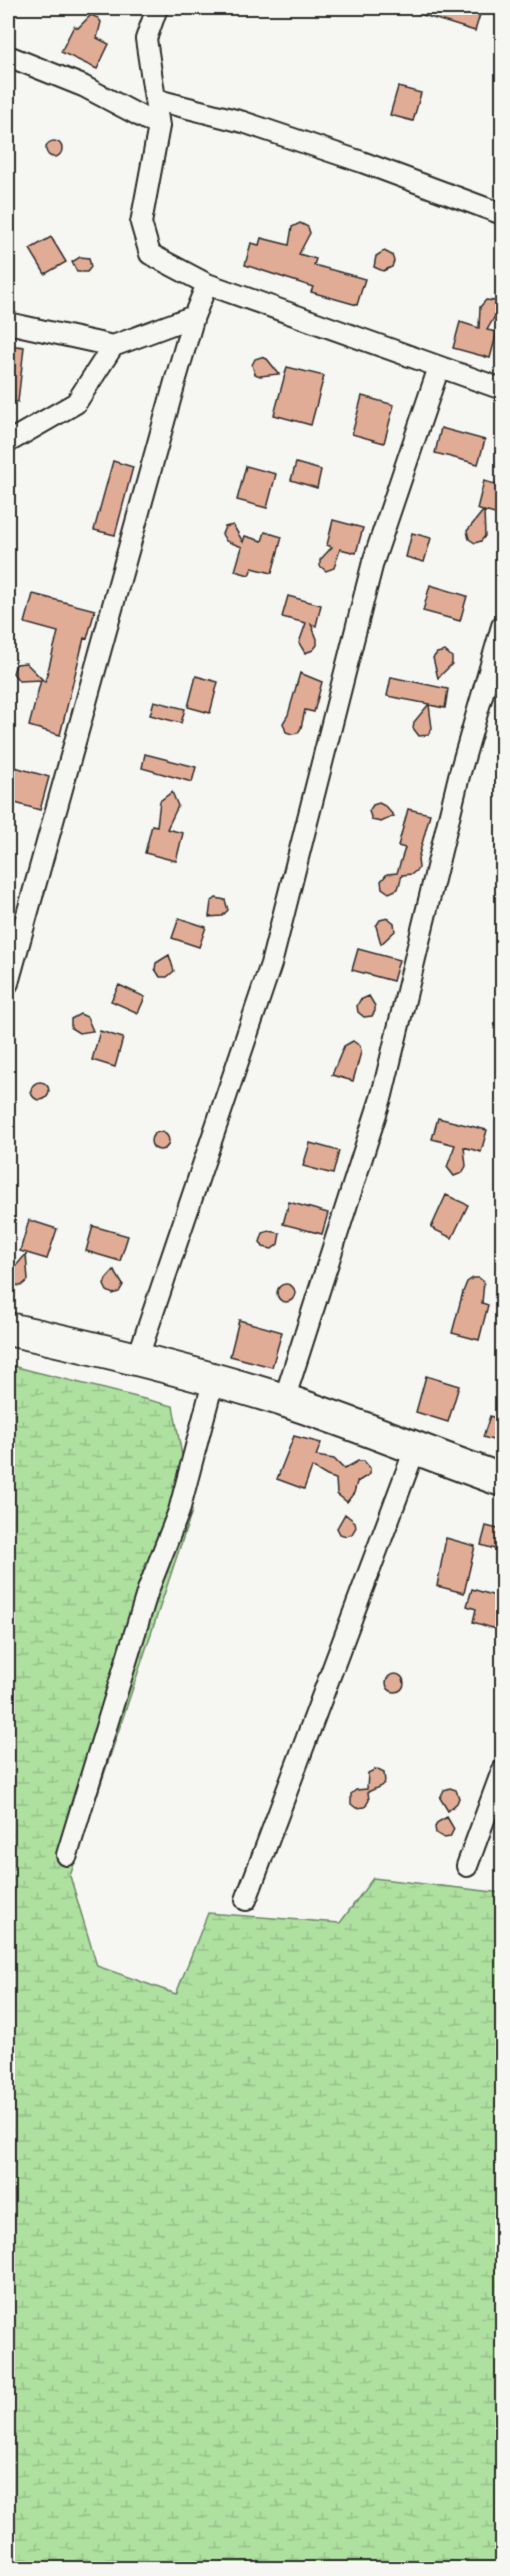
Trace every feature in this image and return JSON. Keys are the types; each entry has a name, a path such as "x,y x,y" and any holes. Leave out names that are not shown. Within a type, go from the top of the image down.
{"main road":[{"path":"8,1329 138,1357 214,1378 284,1400 502,1480"}],"street":[{"path":"157,8 146,39 157,100 159,126 141,223 150,254 207,284 502,389"},
{"path":"8,56 83,86 159,126"},
{"path":"157,100 243,122 502,213"},
{"path":"8,983 194,316 207,284"},
{"path":"8,323 113,346 194,316"},
{"path":"8,442 76,403 113,346"},
{"path":"138,1357 272,964 373,562 439,367"},
{"path":"284,1400 382,1095 459,776 502,626"},
{"path":"67,1855 148,1590 179,1511 214,1378"},
{"path":"246,1900 415,1449"},
{"path":"466,1866 502,1771"}],"green space":[{"path":"8,1365 173,1406 192,1511 70,1876 97,1966 176,1994 208,1913 340,1923 373,1878 502,1893 502,2568 8,2568"}],"building":[{"path":"411,8 482,8 475,31 410,11"},
{"path":"91,15 101,22 97,38 109,44 97,69 61,52 74,26 78,28"},
{"path":"398,87 421,93 413,121 390,115"},
{"path":"51,141 57,141 62,149 60,155 51,157 46,152 46,146"},
{"path":"300,223 308,227 310,233 299,254 316,259 314,265 365,279 357,305 311,292 313,287 245,265 251,243 259,245 261,238 289,245 292,227"},
{"path":"51,237 66,262 45,274 30,249"},
{"path":"384,251 392,255 394,261 392,267 383,271 374,267 376,256"},
{"path":"80,257 89,258 91,267 87,272 77,272 72,262"},
{"path":"486,300 495,301 499,309 487,330 497,332 490,358 453,348 460,322 479,328 480,307"},
{"path":"8,345 24,347 18,402 8,401"},
{"path":"261,357 267,359 279,374 260,376 255,374 252,365 255,359"},
{"path":"287,367 324,376 311,425 274,415"},
{"path":"362,396 394,405 384,443 352,434"},
{"path":"441,428 485,440 478,464 435,453"},
{"path":"113,461 133,467 115,535 94,530"},
{"path":"296,463 321,470 317,488 291,480"},
{"path":"246,466 276,474 267,508 237,500"},
{"path":"484,481 502,486 502,516 484,511 485,536 481,541 475,543 469,539 467,531 483,511 477,509"},
{"path":"333,520 363,528 356,553 340,549 334,568 326,571 320,566 320,560 332,547 327,545"},
{"path":"233,525 243,542 245,536 262,541 265,532 282,537 272,573 252,568 249,575 235,571 242,547 226,541 222,534 225,527"},
{"path":"412,533 431,538 424,562 406,557"},
{"path":"430,585 467,596 460,621 423,611"},
{"path":"33,594 95,610 87,639 84,638 60,735 29,726 41,680 19,681 13,673 16,664 26,663 45,682 58,632 25,623"},
{"path":"288,596 321,605 316,626 311,624 317,639 317,645 313,650 305,653 299,643 306,623 282,617"},
{"path":"445,651 452,657 452,664 438,678 433,658 437,653"},
{"path":"300,673 322,682 314,712 305,710 301,728 298,733 292,734 286,732 283,723 288,715"},
{"path":"196,676 218,682 210,713 188,707"},
{"path":"391,677 448,689 445,708 429,705 432,728 428,735 419,736 413,728 414,722 429,704 387,696"},
{"path":"154,701 185,709 181,723 150,715"},
{"path":"145,754 196,767 192,782 142,768"},
{"path":"15,767 49,777 40,810 8,801"},
{"path":"172,792 178,806 167,829 183,833 176,861 145,853 152,825 157,826 160,801"},
{"path":"379,803 394,816 381,822 372,820 369,811 373,805"},
{"path":"408,809 430,814 418,859 419,868 412,874 402,875 398,889 389,893 382,888 381,881 387,874 397,873 405,848 398,846"},
{"path":"216,898 225,900 228,910 222,916 209,917 211,902"},
{"path":"179,918 206,927 199,947 172,938"},
{"path":"388,918 394,923 395,931 381,944 376,926 380,920"},
{"path":"358,949 399,960 393,981 352,970"},
{"path":"169,955 174,971 167,977 160,977 155,969 156,963"},
{"path":"119,985 145,997 138,1013 111,1001"},
{"path":"369,996 375,1006 375,1011 372,1016 364,1017 358,1012 357,1006 360,1000"},
{"path":"80,1014 87,1017 93,1031 79,1033 71,1028 71,1019"},
{"path":"100,1031 123,1038 115,1067 92,1060"},
{"path":"353,1041 360,1046 361,1052 353,1081 332,1075 344,1046"},
{"path":"36,1082 44,1082 49,1087 47,1098 36,1100 31,1095 31,1087"},
{"path":"438,1118 487,1130 481,1152 464,1147 466,1166 462,1173 454,1176 447,1167 455,1145 432,1139"},
{"path":"156,1132 164,1132 169,1137 167,1148 156,1150 151,1145 151,1137"},
{"path":"310,1143 339,1151 333,1174 303,1166"},
{"path":"446,1195 468,1205 452,1238 431,1228"},
{"path":"289,1202 328,1213 322,1234 283,1224"},
{"path":"29,1220 57,1229 47,1259 20,1251"},
{"path":"93,1226 128,1236 120,1261 86,1251"},
{"path":"269,1231 280,1233 278,1244 272,1249 263,1247 260,1242 263,1233"},
{"path":"26,1254 28,1280 21,1286 15,1285 10,1281 9,1274"},
{"path":"114,1270 123,1285 119,1292 113,1294 107,1291 104,1285"},
{"path":"473,1278 479,1278 484,1282 482,1303 488,1305 479,1340 452,1333 463,1292 467,1282"},
{"path":"282,1284 290,1284 295,1289 293,1300 282,1302 277,1297 277,1289"},
{"path":"239,1320 282,1332 272,1367 230,1356"},
{"path":"426,1376 459,1386 448,1422 416,1412"},
{"path":"490,1416 502,1420 502,1443 483,1437"},
{"path":"294,1436 321,1443 316,1456 334,1459 344,1469 358,1461 364,1461 370,1468 370,1474 357,1482 354,1493 347,1502 337,1494 336,1479 312,1467 304,1489 277,1479"},
{"path":"345,1514 355,1522 356,1527 352,1534 346,1536 340,1534 337,1528"},
{"path":"486,1526 502,1530 498,1550 481,1545"},
{"path":"446,1538 475,1546 464,1593 437,1586"},
{"path":"472,1589 502,1598 502,1631 473,1622 476,1609 467,1606"},
{"path":"391,1674 399,1674 404,1679 402,1690 391,1692 386,1687 386,1679"},
{"path":"376,1769 384,1773 385,1782 368,1792 369,1800 365,1807 356,1808 351,1804 351,1794 356,1790 367,1789 368,1773"},
{"path":"450,1788 456,1790 459,1798 448,1811 440,1798 444,1790"},
{"path":"447,1817 454,1829 450,1837 444,1838 436,1833 435,1827 438,1822"}]}
